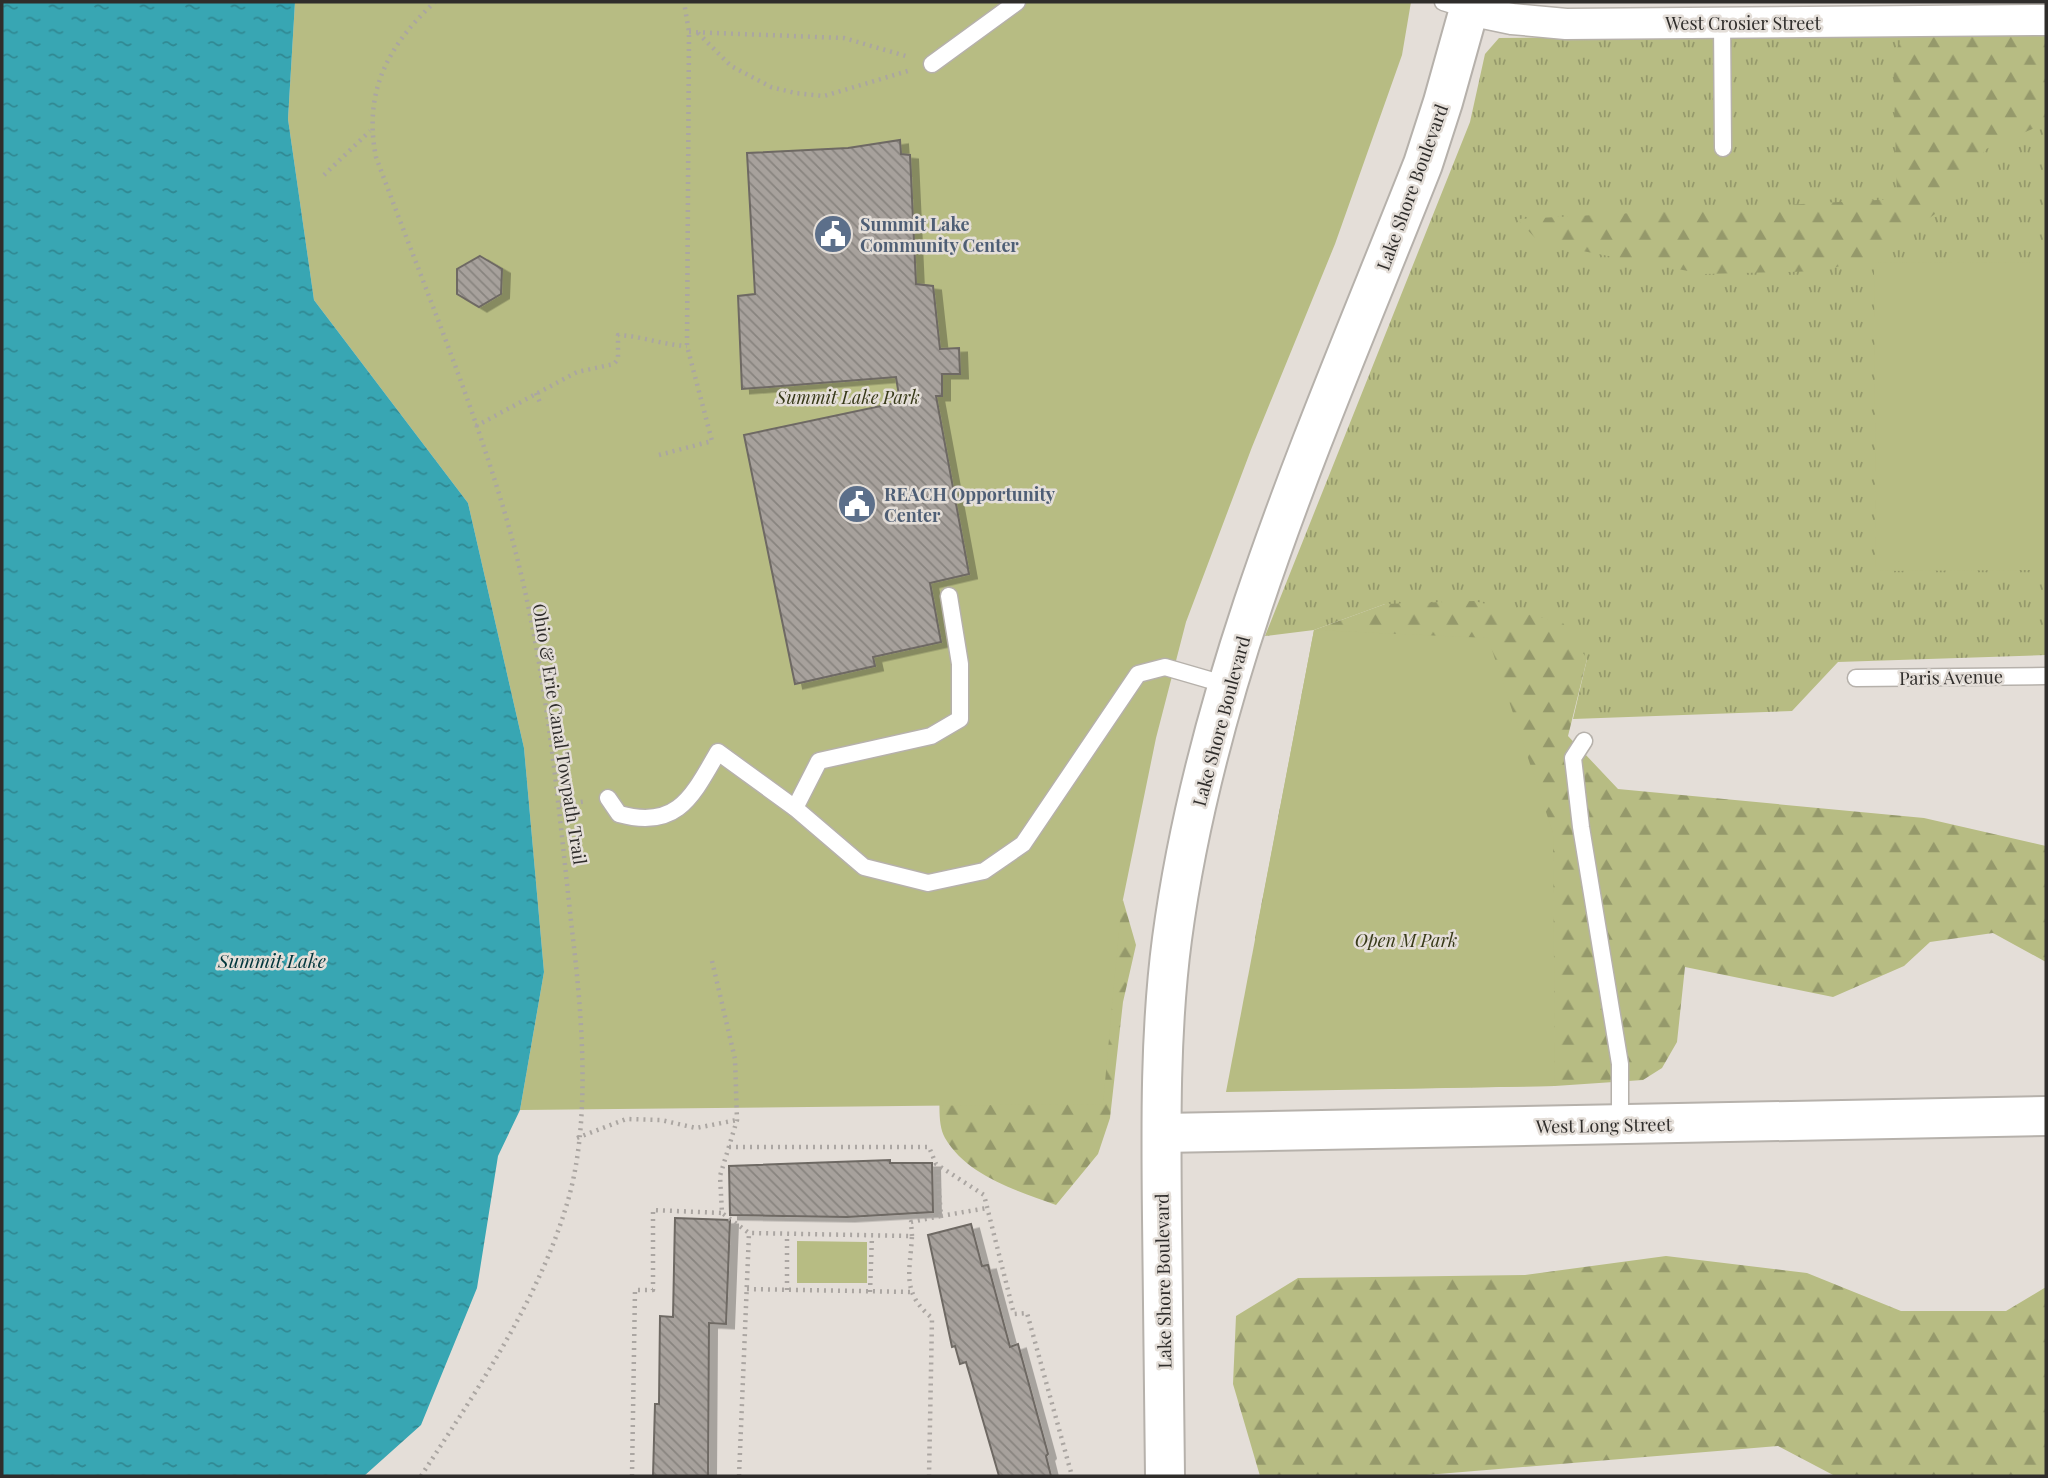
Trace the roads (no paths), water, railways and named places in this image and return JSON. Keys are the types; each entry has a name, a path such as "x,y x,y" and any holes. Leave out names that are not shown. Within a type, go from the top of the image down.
{"main road":[{"name":"Lake Shore Boulevard","path":"1165,1476 1162,1133 1172,940 1189,844 1227,685 1276,537 1423,164 1461,5"},
{"name":"West Long Street","path":"1162,1133 2046,1116"}],"street":[{"name":"West Crosier Street","path":"1461,5 1512,19 1566,24 2046,20"}],"lane":[{"path":"932,64 1017,2"},
{"path":"1722,23 1723,148"},
{"path":"795,808 819,761 931,736 960,719 960,664 948,596"},
{"path":"608,798 619,814 636,819 659,818 681,809 718,752 795,808 864,867 928,883 984,871 1023,844 1138,674 1165,667 1227,685"},
{"name":"Paris Avenue","path":"1856,678 2046,676"},
{"path":"1584,741 1573,758 1581,827 1620,1064 1620,1124"}],"water":[{"name":"Summit Lake","path":"2,2 295,2 288,119 314,300 468,503 524,748 544,972 520,1110 498,1156 477,1288 421,1425 364,1476 2,1476"}],"place":[{"name":"Summit Lake Community Center","path":"833,234"},
{"name":"REACH Opportunity Center","path":"857,504"}],"park label":[{"name":"Summit Lake Park","path":"848,397"},
{"name":"Open M Park","path":"1406,940"}]}
